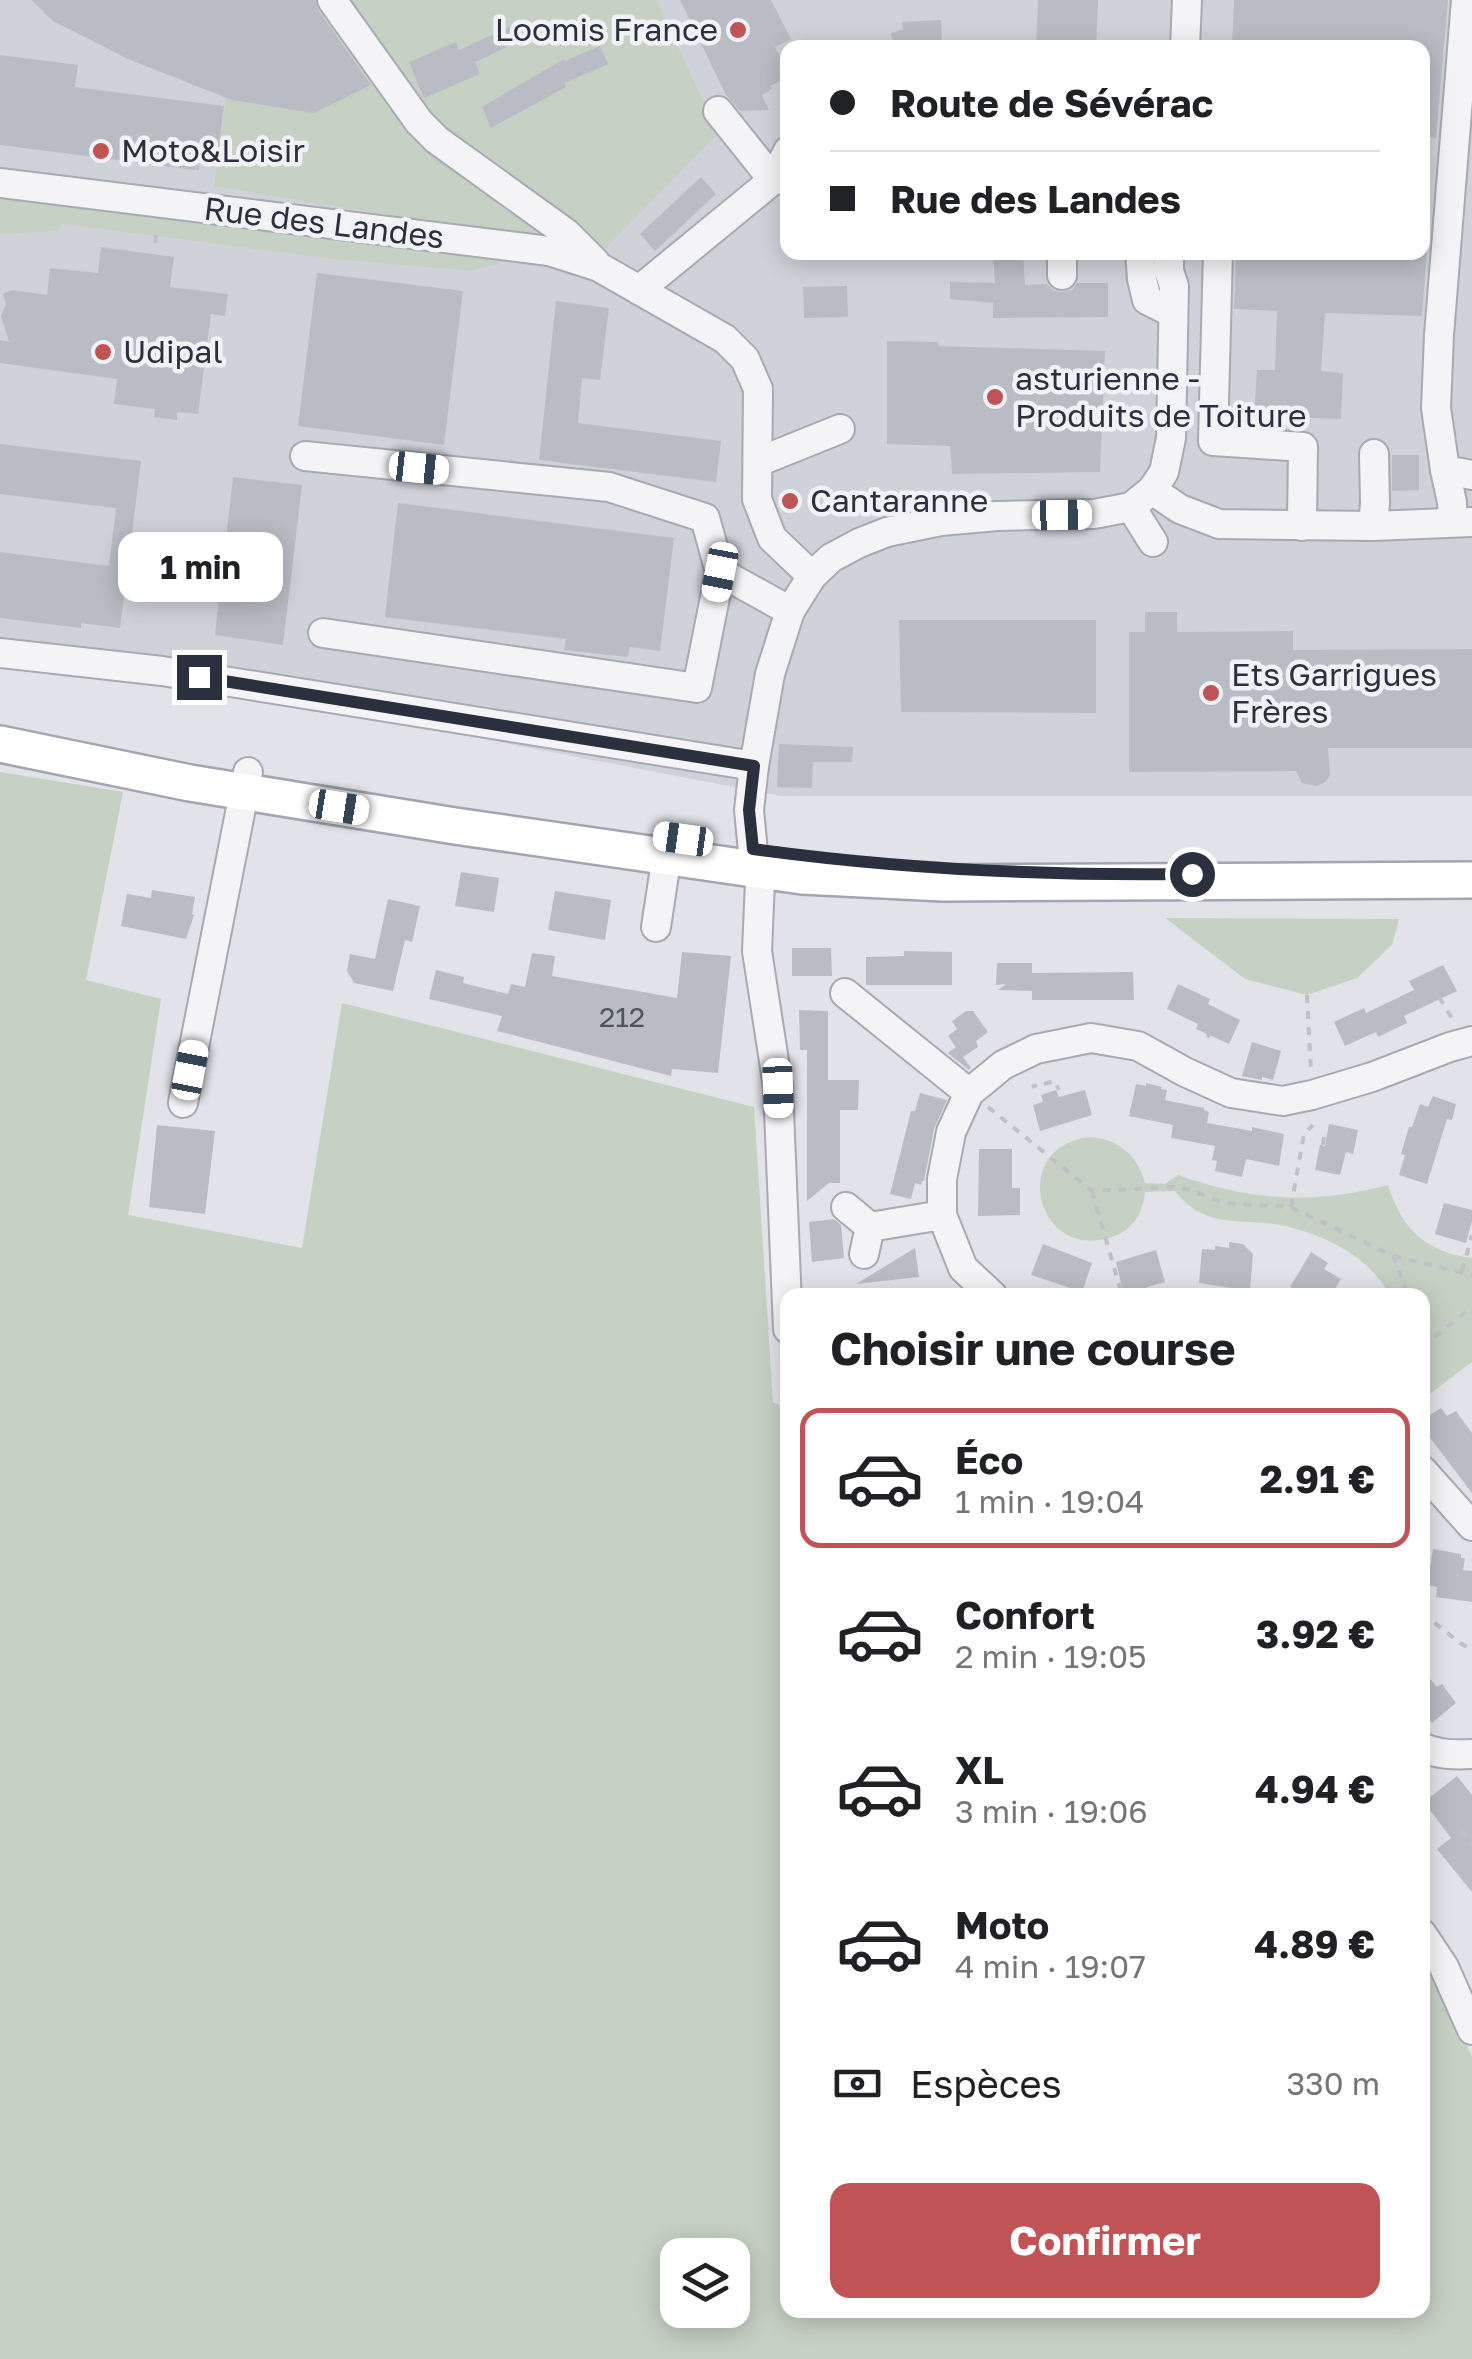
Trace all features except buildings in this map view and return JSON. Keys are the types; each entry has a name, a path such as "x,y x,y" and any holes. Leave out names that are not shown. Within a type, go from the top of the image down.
{"main road":[{"path":"0,740 151,776 246,782"},
{"path":"192,775 668,852 754,860 1122,875 1472,870"},
{"path":"406,808 565,823 754,860 802,876 942,883 1472,880"}],"street":[{"path":"332,0 436,140 566,232 599,267"},
{"path":"1185,40 1186,0"},
{"path":"1142,499 1219,524 1373,526 1463,522 1452,502 1458,472 1436,408 1466,0"},
{"path":"640,290 780,180 718,111"},
{"name":"Rue des Landes","path":"0,184 549,251 599,267 724,339 745,359 758,389 757,499 772,538 812,576"},
{"path":"1141,260 1147,300 1173,300"},
{"path":"786,1288 778,1088 757,951 760,881 749,810 770,674 790,610 812,576 831,558 887,532 941,521 998,516 1094,514 1142,499 1164,472 1171,438 1173,300 1169,260"},
{"path":"1173,300 1184,260"},
{"path":"1218,260 1214,441 1303,447 1302,526"},
{"path":"758,462 840,429"},
{"path":"1373,526 1374,454"},
{"path":"305,456 609,487 705,518 720,572 698,688 324,632"},
{"path":"1142,499 1152,542"},
{"path":"720,572 790,610"},
{"path":"0,653 162,671 754,766"},
{"path":"183,1103 246,782"},
{"path":"656,927 668,852"},
{"path":"845,993 969,1093"},
{"path":"984,1288 963,1268 942,1214 942,1179 951,1132 969,1093 1003,1065 1036,1049 1090,1038 1138,1046 1232,1093 1283,1101 1372,1077 1450,1046 1465,1035"},
{"path":"846,1207 867,1241 942,1214"},
{"path":"1430,1479 1472,1526"},
{"path":"1430,1751 1472,1754"},
{"path":"1430,1946 1444,1967 1472,2030"}],"path":[{"path":"197,170 200,150"},
{"path":"155,243 157,231"},
{"path":"1307,995 1312,1096"},
{"path":"1439,997 1465,1035"},
{"path":"1044,1084 1056,1081 1059,1090"},
{"path":"969,1093 1092,1191 1120,1288"},
{"path":"1290,1207 1304,1134 1312,1126"},
{"path":"1324,1137 1324,1150"},
{"path":"1092,1191 1172,1187 1223,1202 1290,1207 1393,1256 1472,1274"},
{"path":"1462,1271 1472,1235"},
{"path":"1393,1256 1405,1288"},
{"path":"1430,1341 1472,1307"},
{"path":"1430,1619 1472,1650"},
{"path":"1461,1830 1472,1845"}],"shaded area":[{"path":"0,0 31,0 227,97 214,186 718,133 657,0 1472,0 1472,796 781,796 275,699 0,668"}],"green space":[{"path":"31,0 657,0 718,133 603,251 214,186 226,97"},
{"path":"0,195 504,261 472,271 333,259 63,224 57,231 0,234"},
{"path":"0,772 123,792 86,980 161,999 128,1215 302,1248 342,1003 754,1107 773,1402 780,1406 780,2318 1430,2318 1430,1968 1472,2057 1472,2359 0,2359"},
{"path":"1165,918 1399,919 1392,945 1357,978 1307,995 1245,979"},
{"path":"1090,1137 1110,1141 1132,1157 1145,1183 1165,1184 1178,1175 1231,1190 1282,1197 1334,1196 1388,1185 1400,1214 1418,1236 1441,1250 1472,1258 1472,1362 1430,1394 1430,1288 1385,1288 1355,1256 1307,1232 1208,1216 1175,1191 1145,1192 1137,1218 1117,1235 1090,1241 1068,1235 1051,1221 1042,1202 1040,1181 1047,1161 1064,1145"}],"place":[{"name":"Loomis France","path":"738,30"},
{"name":"Moto&Loisir","path":"101,151"},
{"name":"Udipal","path":"103,352"},
{"name":"asturienne - Produits de Toiture","path":"995,397"},
{"name":"Cantaranne","path":"790,501"},
{"name":"Ets Garrigues Frères","path":"1211,693"}],"route":[{"path":"199,677 754,766 749,810 753,849 907,867 1029,873 1192,874"}]}
